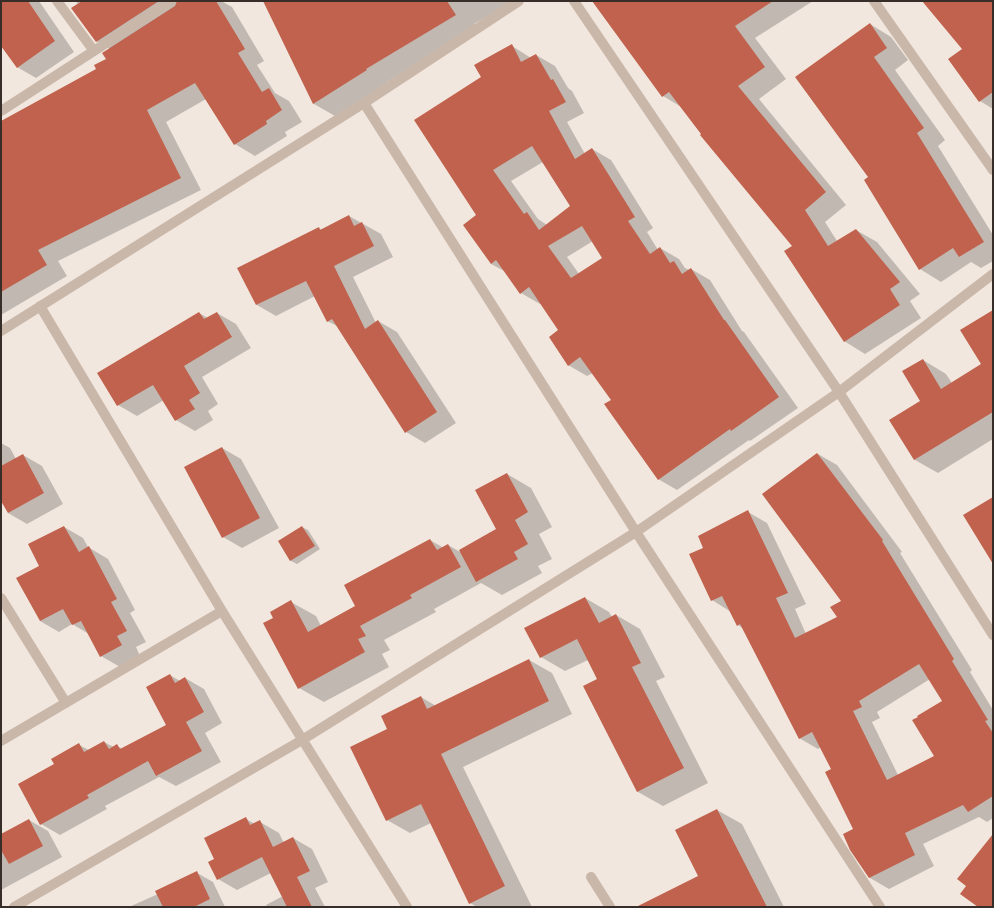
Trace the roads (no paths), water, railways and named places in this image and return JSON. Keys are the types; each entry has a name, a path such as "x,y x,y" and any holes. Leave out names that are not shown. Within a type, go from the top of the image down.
{"street":[{"path":"57,1 94,51"},
{"path":"1,111 171,1"},
{"path":"1,331 364,103 519,1"},
{"path":"574,1 839,392 993,635"},
{"path":"874,1 993,170"},
{"path":"364,103 636,532 880,907"},
{"path":"14,907 302,740 636,532 839,392 993,274"},
{"path":"40,306 222,611 407,907"},
{"path":"1,598 66,703"},
{"path":"1,741 222,611"},
{"path":"591,877 610,907"}]}
